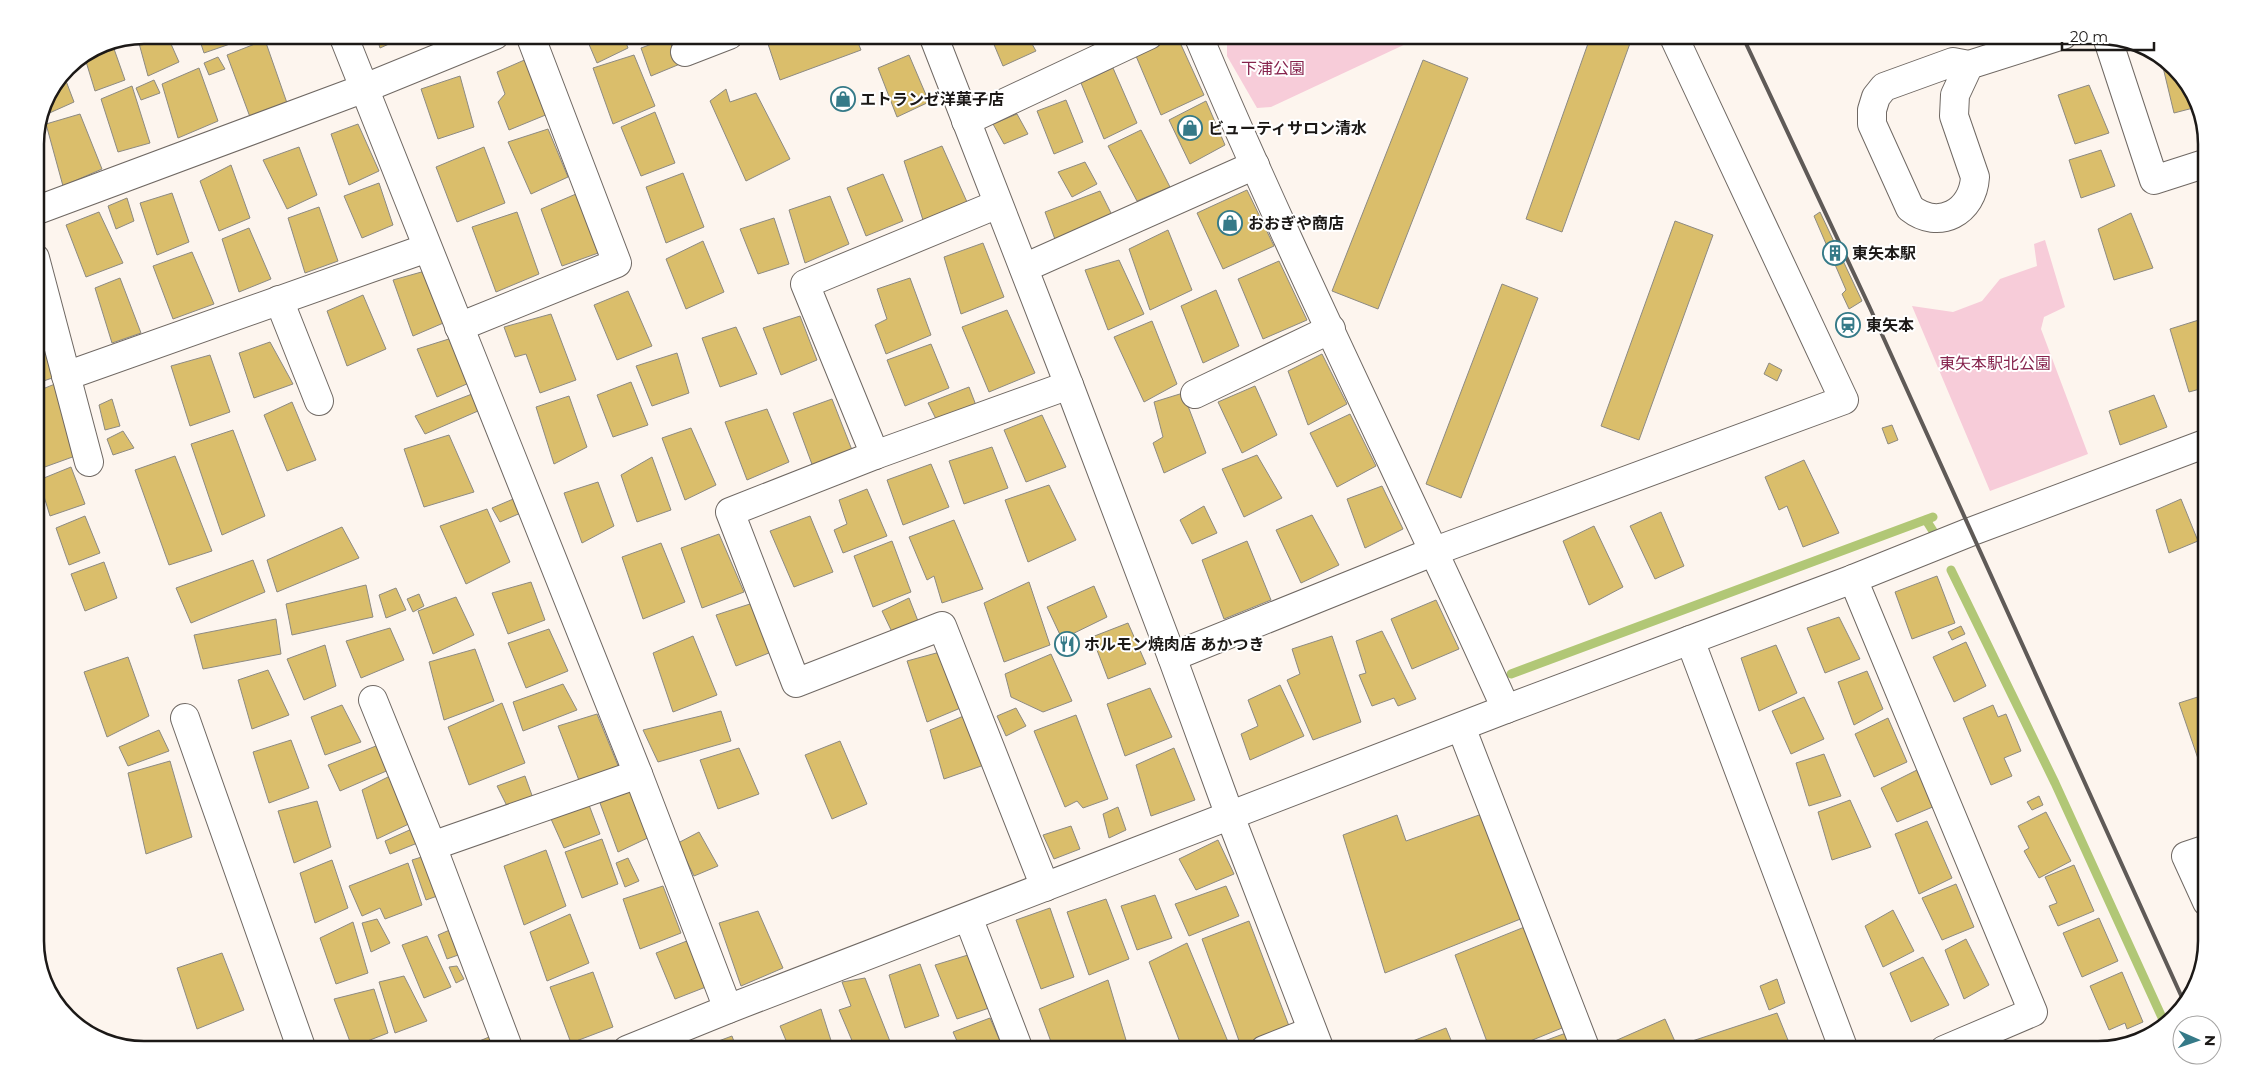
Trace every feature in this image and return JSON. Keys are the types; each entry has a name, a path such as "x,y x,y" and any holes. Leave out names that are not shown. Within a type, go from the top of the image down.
{"street":[{"path":"347,44 638,774 728,1009"},
{"path":"44,208 364,88 473,44"},
{"path":"458,327 617,263 533,44"},
{"path":"684,52 705,44"},
{"path":"936,44 1069,385 1316,1040"},
{"path":"966,121 1130,44"},
{"path":"1202,44 1255,165 1435,551 1506,709"},
{"path":"1172,657 1435,551 1844,400 1677,44"},
{"path":"1969,65 1955,95 1954,116 1975,177 1974,187 1970,200 1961,210 1940,218 1929,218 1918,214 1910,208 1872,124 1872,110 1876,97 1884,87 1952,62 1969,65 2036,44"},
{"path":"2110,45 2154,180 2198,166"},
{"path":"1024,268 1255,165"},
{"path":"875,455 805,284 998,204"},
{"path":"66,376 427,248"},
{"path":"44,292 89,462"},
{"path":"279,300 319,401"},
{"path":"1195,394 1331,329"},
{"path":"1045,887 942,626 796,682 730,512 875,455 1069,385"},
{"path":"653,1041 728,1009 1506,709 1853,579 1970,532 2198,446"},
{"path":"1853,579 2033,1012 1965,1041"},
{"path":"1690,640 1841,1041"},
{"path":"373,700 432,846 506,1041"},
{"path":"186,718 299,1041"},
{"path":"1461,727 1583,1041"},
{"path":"432,846 638,774"},
{"path":"2198,852 2186,856 2198,882"},
{"path":"968,917 1016,1041"}],"green space":[{"name":"下浦公園","path":"1227,44 1406,44 1271,107 1257,108 1227,56"},
{"name":"東矢本駅北公園","path":"2045,240 2065,307 2044,317 2041,329 2088,454 1990,491 1912,306 1953,312 1982,301 2000,279 2037,266 2034,244"}],"building":[{"path":"139,44 171,44 179,62 148,76"},
{"path":"201,44 230,44 204,53"},
{"path":"255,44 266,44 287,103 250,117 227,55"},
{"path":"379,44 389,44 380,48"},
{"path":"589,44 626,44 628,48 597,63"},
{"path":"652,44 671,44 680,64 651,76 641,48"},
{"path":"768,44 859,44 861,50 780,80"},
{"path":"994,44 1032,44 1036,51 1003,66"},
{"path":"1161,44 1181,44 1204,95 1161,115 1136,56"},
{"path":"1588,44 1630,44 1562,232 1526,219"},
{"path":"114,48 125,80 95,91 86,62 105,51"},
{"path":"634,55 655,106 613,124 593,68"},
{"path":"909,55 929,102 897,117 878,68"},
{"path":"218,57 225,69 209,75 204,63"},
{"path":"529,58 548,114 509,130 498,102 505,94 497,72"},
{"path":"1423,60 1468,78 1378,309 1332,291"},
{"path":"199,68 218,121 178,138 162,84"},
{"path":"1113,68 1137,123 1104,139 1081,83"},
{"path":"2163,68 2181,88 2192,108 2174,113"},
{"path":"460,76 474,127 438,139 421,89"},
{"path":"154,80 160,93 141,100 136,88"},
{"path":"66,81 74,102 48,113 57,94"},
{"path":"2089,85 2109,133 2075,144 2058,95"},
{"path":"132,86 150,143 118,152 101,99"},
{"path":"726,89 730,102 756,93 790,159 746,181 710,101"},
{"path":"1066,100 1083,142 1054,154 1037,111"},
{"path":"1206,101 1225,145 1190,164 1169,120"},
{"path":"655,112 675,163 641,176 621,127"},
{"path":"80,114 102,169 63,186 46,124"},
{"path":"1017,114 1028,134 1004,144 993,124"},
{"path":"358,124 379,171 349,185 331,134"},
{"path":"548,129 568,177 531,194 508,142"},
{"path":"1141,130 1170,187 1137,201 1108,146"},
{"path":"942,146 967,202 923,220 904,161"},
{"path":"299,147 317,195 287,209 263,160"},
{"path":"484,147 505,203 457,222 436,167"},
{"path":"2101,150 2115,186 2081,198 2069,160"},
{"path":"1085,162 1097,184 1072,197 1058,172"},
{"path":"231,165 250,218 219,231 200,181"},
{"path":"683,173 704,227 666,243 646,187"},
{"path":"883,174 903,221 866,236 847,188"},
{"path":"379,183 393,225 362,238 344,196"},
{"path":"1247,190 1274,246 1223,269 1197,213"},
{"path":"1100,191 1112,215 1056,242 1045,212"},
{"path":"172,193 189,242 157,255 140,203"},
{"path":"576,194 601,252 562,266 541,209"},
{"path":"830,196 849,244 805,263 789,210"},
{"path":"127,198 134,221 116,229 108,206"},
{"path":"319,207 338,261 305,273 288,218"},
{"path":"99,212 123,263 86,277 66,225"},
{"path":"517,212 539,274 496,292 472,227"},
{"name":"東矢本駅","path":"1820,212 1862,301 1849,309 1842,294 1846,290 1814,216"},
{"path":"2131,213 2153,268 2114,280 2098,229"},
{"path":"774,218 789,264 758,274 740,229"},
{"path":"1675,221 1713,235 1639,440 1601,426"},
{"path":"249,228 271,279 239,292 222,239"},
{"path":"1168,230 1192,290 1150,310 1129,249"},
{"path":"703,241 724,292 686,309 666,259"},
{"path":"983,243 1004,297 961,314 944,257"},
{"path":"192,252 214,304 173,319 153,266"},
{"path":"1119,260 1144,314 1108,330 1085,270"},
{"path":"1279,261 1307,320 1263,339 1238,279"},
{"path":"425,271 448,321 413,336 393,280"},
{"path":"120,278 141,333 112,343 95,288"},
{"path":"910,278 931,335 886,354 875,325 887,319 877,289"},
{"path":"1502,284 1538,298 1461,498 1426,484"},
{"path":"1216,290 1239,346 1203,363 1181,306"},
{"path":"628,291 652,346 617,360 594,305"},
{"path":"363,295 386,349 347,366 327,311"},
{"path":"1007,310 1035,373 989,392 962,327"},
{"path":"551,314 576,380 540,393 526,354 515,357 504,327"},
{"path":"800,316 817,360 781,375 763,328"},
{"path":"2198,320 2198,390 2189,392 2170,329"},
{"path":"1152,321 1177,384 1144,402 1114,337"},
{"path":"736,327 757,374 720,387 702,338"},
{"path":"452,338 469,383 437,397 417,349"},
{"path":"270,342 293,384 254,398 239,353"},
{"path":"931,344 949,388 905,406 887,360"},
{"path":"44,349 55,377 44,381"},
{"path":"677,353 689,393 652,406 636,366"},
{"path":"1322,354 1347,404 1308,425 1288,371"},
{"path":"210,355 230,412 190,426 171,366"},
{"path":"1769,363 1782,370 1777,381 1764,374"},
{"path":"631,382 648,425 613,437 597,395"},
{"path":"55,384 78,455 44,467 44,388"},
{"path":"1255,386 1277,435 1242,453 1218,402"},
{"path":"969,387 977,408 938,423 928,403"},
{"path":"1183,393 1206,453 1164,473 1153,443 1163,437 1154,402"},
{"path":"472,394 478,411 425,434 415,416"},
{"path":"2154,395 2167,427 2120,445 2109,411"},
{"path":"569,396 587,447 554,464 536,407"},
{"path":"112,399 120,426 105,430 99,405"},
{"path":"832,399 852,450 813,467 793,413"},
{"path":"292,402 316,460 287,471 264,415"},
{"path":"767,409 789,462 747,480 725,422"},
{"path":"1350,414 1376,466 1337,487 1310,433"},
{"path":"1042,415 1066,467 1026,482 1004,430"},
{"path":"1892,425 1898,440 1888,444 1882,428"},
{"path":"691,428 716,485 685,500 662,438"},
{"path":"233,430 265,516 222,535 191,444"},
{"path":"123,431 134,448 113,455 107,439"},
{"path":"449,435 474,492 424,507 404,449"},
{"path":"992,447 1008,488 964,504 949,461"},
{"path":"1257,455 1282,498 1244,517 1222,469"},
{"path":"175,456 212,551 169,565 135,470"},
{"path":"652,457 671,510 637,522 621,475"},
{"path":"1804,460 1839,533 1803,547 1787,506 1779,510 1765,477"},
{"path":"931,464 949,507 903,525 887,480"},
{"path":"71,467 85,504 50,516 44,496 44,478"},
{"path":"598,482 614,526 582,543 564,493"},
{"path":"1049,485 1076,540 1028,562 1005,500"},
{"path":"1382,486 1403,529 1365,548 1347,499"},
{"path":"867,489 887,536 843,553 834,530 847,524 839,500"},
{"path":"518,497 523,512 500,522 492,508"},
{"path":"2181,499 2198,541 2169,553 2156,510"},
{"path":"1204,506 1217,533 1192,544 1180,520"},
{"path":"487,509 510,562 466,584 440,526"},
{"path":"1661,512 1684,566 1655,579 1630,526"},
{"path":"1312,515 1339,565 1301,583 1276,530"},
{"path":"85,516 100,553 69,565 56,528"},
{"path":"810,516 833,572 794,587 770,531"},
{"path":"954,520 983,589 942,603 934,576 927,580 909,537"},
{"path":"1594,526 1623,587 1589,605 1563,541"},
{"path":"342,527 359,558 277,592 267,560"},
{"path":"719,534 744,592 702,608 681,548"},
{"path":"892,541 911,592 873,607 854,556"},
{"path":"1247,541 1271,600 1224,619 1202,560"},
{"path":"661,543 685,602 643,619 622,557"},
{"path":"253,560 265,592 191,623 176,588"},
{"path":"104,562 117,598 85,611 71,574"},
{"path":"1937,576 1955,623 1912,639 1895,592"},
{"path":"531,582 545,620 508,634 492,593"},
{"path":"1029,582 1050,645 1004,662 984,603"},
{"path":"366,585 373,617 292,635 286,604"},
{"path":"1094,586 1107,617 1062,639 1047,607"},
{"path":"396,588 406,610 386,618 379,595"},
{"path":"419,594 424,606 413,612 407,599"},
{"path":"456,597 474,635 433,654 418,611"},
{"path":"909,598 918,621 892,632 882,611"},
{"path":"1436,600 1459,649 1412,669 1391,619"},
{"path":"753,603 774,651 736,666 716,615"},
{"path":"1839,617 1860,659 1825,673 1807,628"},
{"path":"276,619 281,654 203,669 194,635"},
{"path":"1128,623 1146,664 1108,679 1092,637"},
{"path":"1961,626 1965,634 1952,640 1948,632"},
{"path":"390,628 404,660 361,678 346,641"},
{"path":"549,629 568,671 526,688 508,643"},
{"path":"1382,631 1416,699 1398,706 1394,698 1372,706 1359,675 1366,673 1356,641"},
{"path":"693,636 717,695 673,712 653,653"},
{"path":"1332,636 1361,722 1313,740 1287,680 1300,674 1292,649"},
{"path":"1966,642 1986,686 1954,702 1933,657"},
{"path":"325,645 336,686 304,700 287,659"},
{"path":"1776,645 1797,693 1759,711 1741,658"},
{"path":"475,649 494,701 444,720 429,662"},
{"path":"940,652 963,707 927,722 907,661"},
{"path":"1051,654 1072,701 1043,712 1011,697 1005,674"},
{"path":"128,657 149,716 107,737 84,672"},
{"path":"268,670 289,715 252,729 238,680"},
{"path":"1867,671 1883,709 1854,725 1838,682"},
{"path":"563,684 577,710 523,731 513,702"},
{"path":"1280,685 1304,736 1250,760 1241,734 1258,726 1248,700"},
{"path":"1150,688 1172,737 1125,756 1107,704"},
{"path":"1804,697 1824,739 1791,754 1772,711"},
{"path":"2198,697 2198,759 2179,703"},
{"path":"502,703 525,763 469,785 448,727"},
{"path":"342,705 361,742 325,755 311,717"},
{"path":"1993,705 1998,717 2006,714 2021,751 2004,758 2012,776 1991,785 1963,718"},
{"path":"1016,708 1026,726 1006,736 997,716"},
{"path":"721,711 731,741 658,762 643,730"},
{"path":"597,714 619,768 580,783 558,726"},
{"path":"966,715 987,764 944,779 930,730"},
{"path":"1076,715 1108,799 1083,808 1077,801 1065,807 1034,731"},
{"path":"1888,718 1907,762 1874,777 1855,734"},
{"path":"159,730 169,751 128,766 119,747"},
{"path":"291,740 309,788 269,803 253,752"},
{"path":"840,741 867,804 832,819 805,755"},
{"path":"381,744 391,769 340,791 328,765"},
{"path":"739,748 759,794 718,809 700,760"},
{"path":"1174,748 1195,800 1151,816 1136,765"},
{"path":"1824,754 1841,796 1809,806 1796,763"},
{"path":"170,761 192,837 146,854 128,773"},
{"path":"1917,770 1935,806 1897,822 1881,788"},
{"path":"392,775 413,822 377,839 362,790"},
{"path":"525,776 534,801 510,812 497,786"},
{"path":"637,788 654,835 618,852 600,803"},
{"path":"2039,796 2043,805 2032,810 2027,802"},
{"path":"1850,800 1871,847 1832,860 1818,812"},
{"path":"317,801 331,847 294,863 278,811"},
{"path":"589,805 600,834 564,848 551,819"},
{"path":"1118,807 1126,830 1109,838 1103,814"},
{"path":"2046,812 2071,861 2039,878 2024,851 2029,848 2018,826"},
{"path":"1482,814 1523,918 1385,973 1343,835 1397,815 1406,841"},
{"path":"1927,821 1952,878 1919,894 1895,834"},
{"path":"1071,826 1080,849 1054,859 1043,835"},
{"path":"414,828 420,842 390,854 385,841"},
{"path":"699,832 718,866 694,876 678,843"},
{"path":"602,839 618,884 582,898 565,852"},
{"path":"1218,840 1234,874 1196,890 1179,859"},
{"path":"546,850 566,906 524,925 504,866"},
{"path":"428,855 443,894 426,900 412,860"},
{"path":"628,858 639,881 625,887 616,863"},
{"path":"332,860 348,908 315,923 300,873"},
{"path":"408,863 422,905 385,919 380,908 362,916 349,886"},
{"path":"2074,865 2094,911 2058,926 2049,906 2057,903 2045,877"},
{"path":"1956,884 1974,927 1942,940 1922,898"},
{"path":"663,886 681,933 640,949 623,899"},
{"path":"1226,886 1239,916 1189,936 1175,904"},
{"path":"1155,895 1172,938 1137,950 1121,906"},
{"path":"1106,899 1129,959 1089,975 1067,912"},
{"path":"1050,908 1074,977 1041,989 1016,920"},
{"path":"1893,910 1914,951 1883,967 1865,926"},
{"path":"758,911 783,968 741,986 719,923"},
{"path":"570,914 589,963 547,981 530,932"},
{"path":"2099,918 2118,961 2082,977 2063,933"},
{"path":"377,919 390,943 371,952 362,923"},
{"path":"1249,921 1289,1026 1258,1041 1239,1041 1202,939"},
{"path":"353,922 368,973 336,984 320,938"},
{"path":"1527,926 1567,1026 1530,1041 1487,1041 1455,955"},
{"path":"452,929 461,954 447,959 438,935"},
{"path":"427,936 451,987 424,998 402,945"},
{"path":"692,939 711,985 675,999 656,953"},
{"path":"1966,939 1989,985 1964,999 1945,950"},
{"path":"1187,943 1228,1041 1180,1041 1149,962"},
{"path":"222,953 244,1010 197,1029 177,968"},
{"path":"968,955 989,1008 957,1019 935,965"},
{"path":"1923,957 1949,1005 1911,1022 1890,973"},
{"path":"920,964 939,1016 905,1028 889,975"},
{"path":"457,966 464,979 456,983 449,967"},
{"path":"593,972 613,1027 576,1041 570,1041 550,987"},
{"path":"2122,972 2143,1022 2127,1029 2125,1023 2109,1030 2090,986"},
{"path":"404,976 427,1021 395,1033 379,982"},
{"path":"865,978 890,1041 852,1041 839,1010 851,1006 842,982"},
{"path":"1777,979 1785,1003 1769,1010 1760,986"},
{"path":"1108,980 1126,1041 1051,1041 1039,1009"},
{"path":"374,989 388,1033 367,1041 350,1041 334,999"},
{"path":"821,1009 831,1041 786,1041 780,1026"},
{"path":"1777,1013 1788,1041 1692,1041"},
{"path":"990,1018 1000,1041 957,1041 953,1032"},
{"path":"1665,1019 1675,1041 1615,1041"},
{"path":"1446,1028 1451,1041 1413,1041"},
{"path":"1566,1033 1569,1041 1544,1041"},
{"path":"494,1035 497,1041 479,1041"},
{"path":"732,1036 734,1041 719,1041"}],"waterway":[{"path":"1511,674 1933,517"},
{"path":"1926,520 1933,531"},
{"path":"1951,570 2055,783 2162,1018"}],"railway":[{"path":"1746,44 1870,308 2181,996"}],"place":[{"name":"エトランゼ洋菓子店","path":"843,99"},
{"name":"ビューティサロン清水","path":"1190,128"},
{"name":"おおぎや商店","path":"1230,223"},
{"name":"東矢本駅","path":"1835,253"},
{"name":"東矢本","path":"1848,325"},
{"name":"ホルモン焼肉店 あかつき","path":"1067,644"}]}
